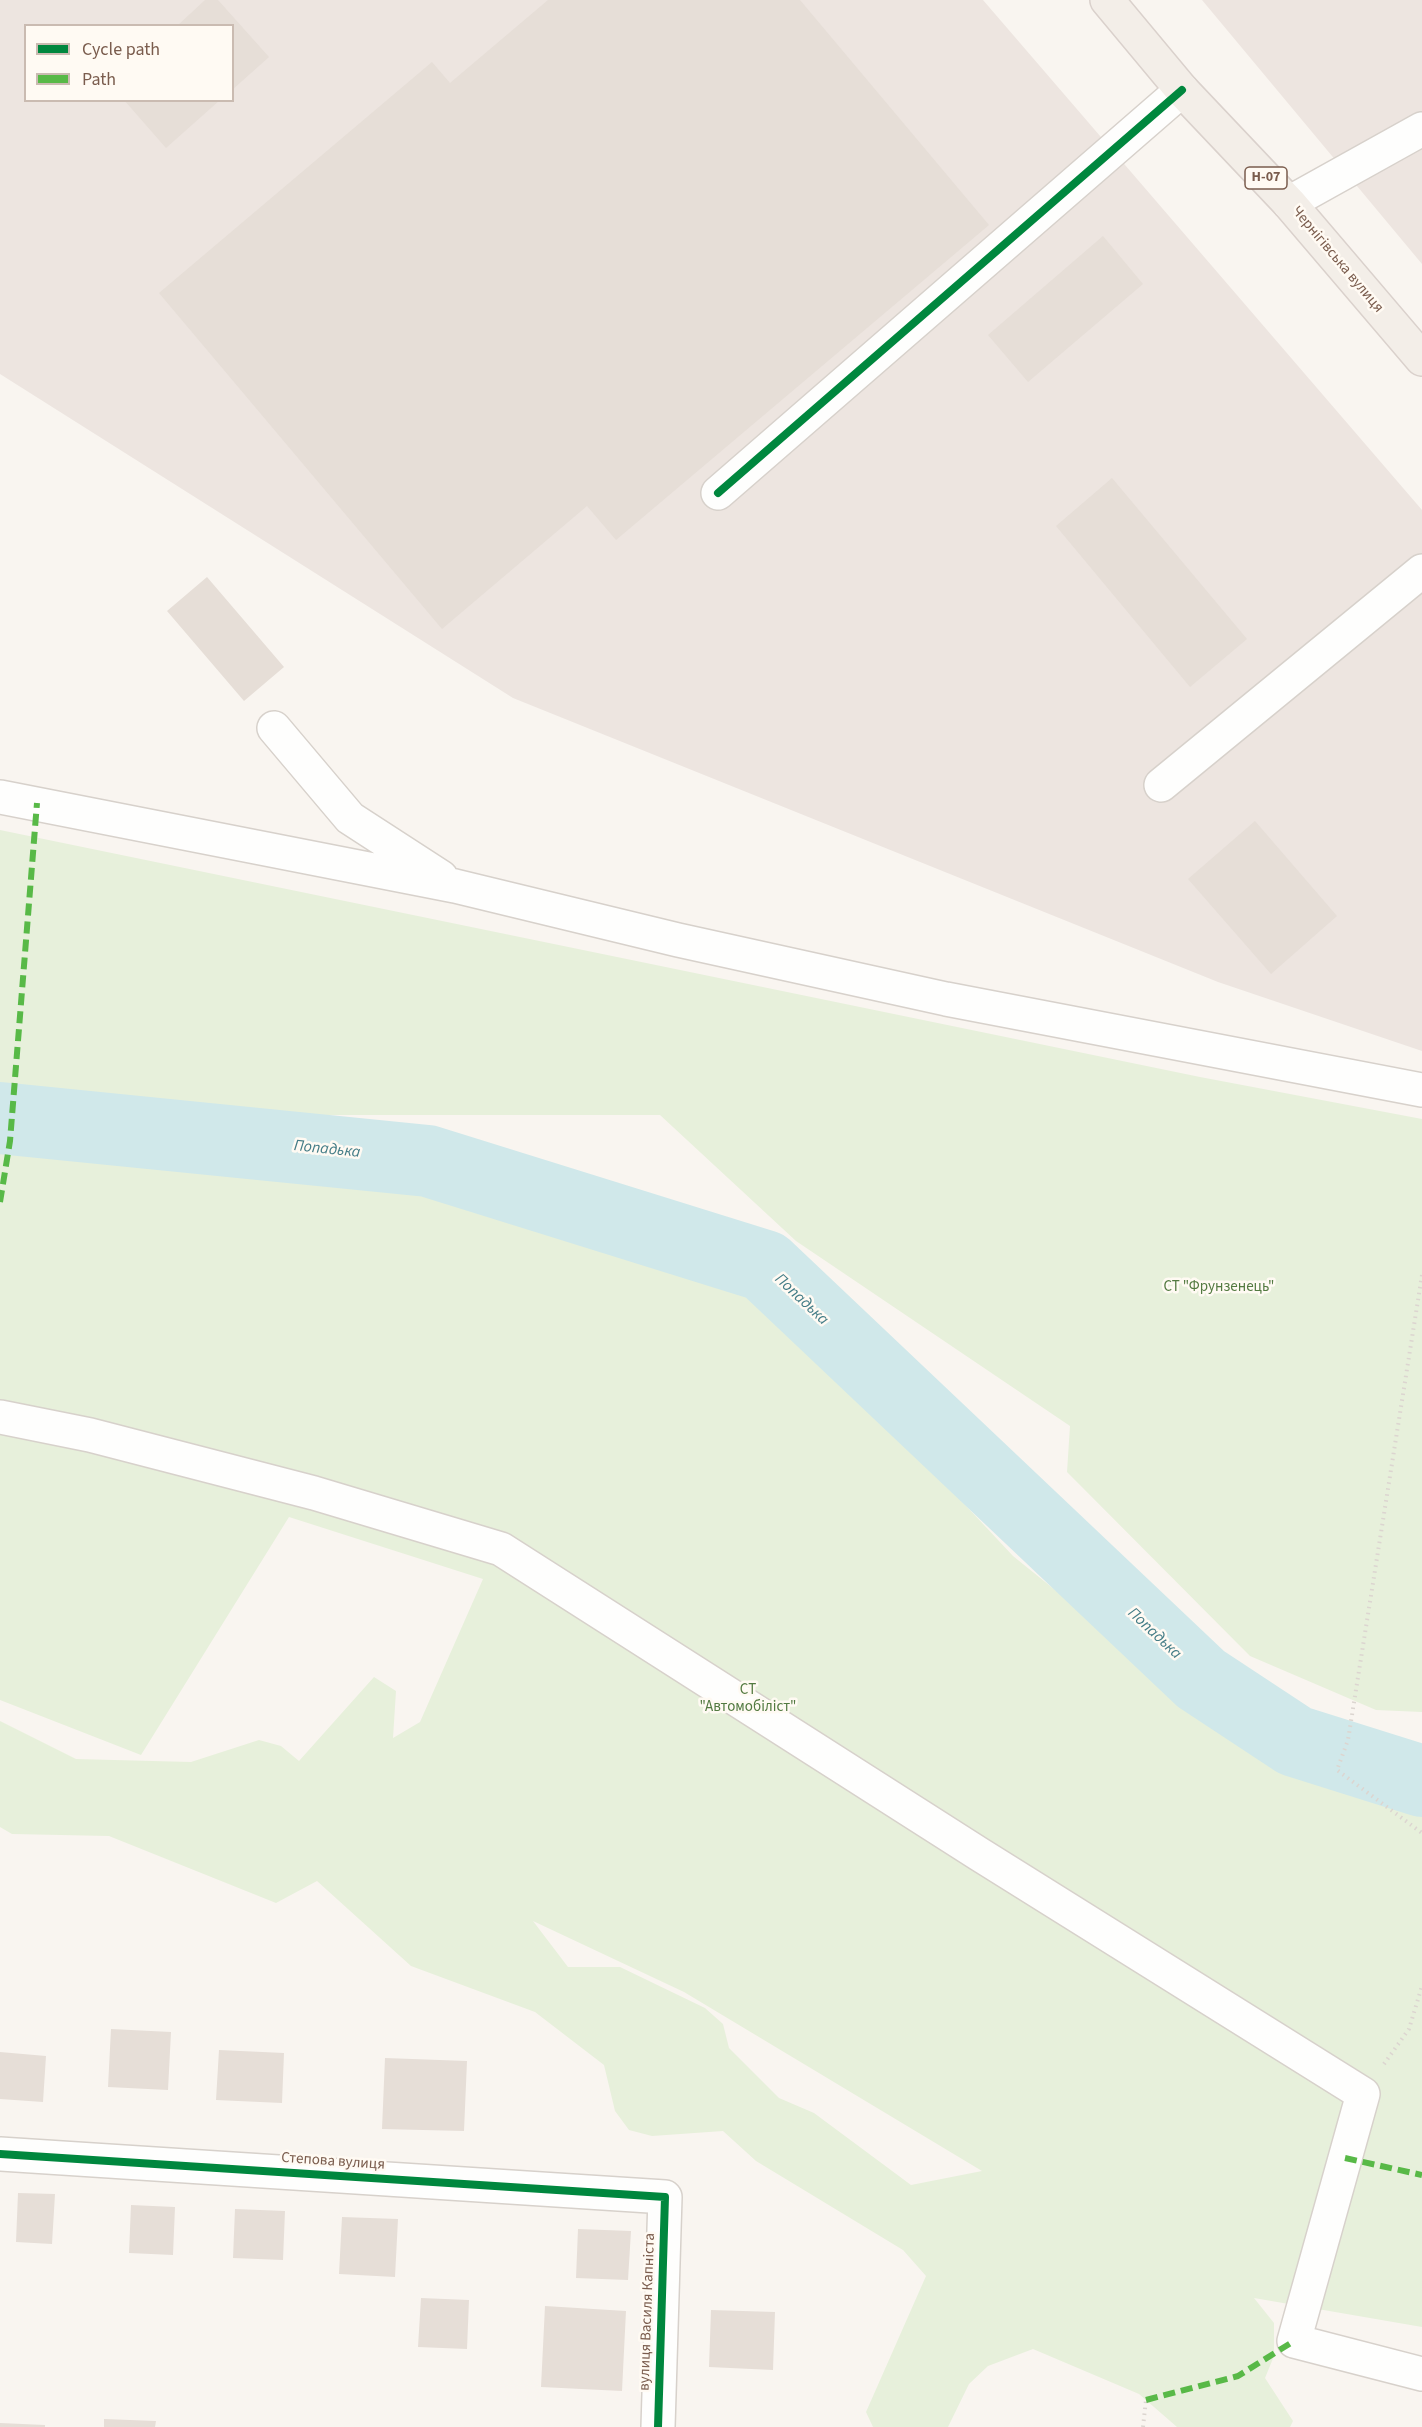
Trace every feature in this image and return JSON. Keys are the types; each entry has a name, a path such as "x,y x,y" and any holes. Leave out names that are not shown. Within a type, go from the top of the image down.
{"main road":[{"name":"Чернігівська вулиця","path":"1107,0 1182,90 1289,203 1422,359"}],"street":[{"path":"718,493 1182,90"},
{"path":"1289,203 1422,129"},
{"path":"1161,785 1422,571"},
{"path":"274,728 350,818 456,886"},
{"path":"0,797 456,886 690,942 946,999 1422,1090"},
{"path":"0,1417 90,1435 303,1490 501,1549 970,1848 1363,2094 1294,2341 1422,2374"},
{"name":"Степова вулиця","path":"0,2154 665,2197"},
{"name":"вулиця Василя Капніста","path":"658,2427 665,2197"}],"path":[{"path":"1422,1275 1348,1740 1337,1770 1422,1833"},
{"path":"1363,2094 1409,2029 1422,1986"},
{"path":"1143,2427 1146,2400"}],"shaded area":[{"path":"0,0 983,0 1422,510 1422,1051 1218,982 513,698 0,374"},
{"path":"1202,0 1422,0 1422,264"}],"green space":[{"name":"СТ \"Фрунзенець\"","path":"0,830 1200,1077 1422,1119 1422,1712 1376,1710 1250,1656 1067,1472 1070,1426 796,1241 660,1115 273,1115 79,1108 0,1093"},
{"name":"СТ \"Автомобіліст\"","path":"0,1135 426,1187 765,1291 1013,1556 1273,1766 1422,1801 1422,2327 1254,2298 1274,2323 1274,2356 1265,2378 1293,2421 1290,2427 1177,2427 1139,2394 1033,2349 988,2366 969,2384 948,2427 873,2427 866,2412 926,2276 903,2250 756,2161 723,2131 652,2136 629,2130 615,2111 604,2065 535,2012 411,1966 317,1881 276,1903 109,1836 12,1834 0,1827 0,1721 76,1759 191,1762 259,1740 281,1746 299,1761 374,1677 396,1691 393,1738 420,1722 483,1579 289,1517 141,1755 0,1700","holes":["533,1921 684,1992 982,2171 911,2185 814,2113 779,2098 729,2048 723,2024 705,2008 620,1967 568,1967"]}],"building":[{"path":"205,0 218,0 269,57 234,88 234,24 179,24"},
{"path":"548,0 800,0 989,225 616,540 587,506 442,629 159,293 432,62 450,83"},
{"path":"126,102 218,102 166,148"},
{"path":"1103,236 1143,284 1028,382 988,335"},
{"path":"1112,478 1247,639 1190,687 1056,526"},
{"path":"207,577 284,667 244,701 167,611"},
{"path":"1255,821 1337,916 1271,974 1188,879"},
{"path":"111,2029 171,2032 168,2090 108,2087"},
{"path":"219,2050 284,2053 282,2103 216,2100"},
{"path":"0,2052 46,2056 43,2102 0,2099"},
{"path":"385,2058 467,2061 464,2131 382,2129"},
{"path":"18,2193 55,2194 52,2244 16,2242"},
{"path":"131,2205 175,2207 173,2255 129,2253"},
{"path":"235,2209 285,2211 283,2260 233,2258"},
{"path":"342,2217 398,2219 395,2277 339,2274"},
{"path":"578,2229 631,2231 628,2280 576,2278"},
{"path":"421,2298 469,2300 467,2349 418,2347"},
{"path":"545,2306 626,2311 622,2391 541,2387"},
{"path":"711,2310 775,2312 773,2370 709,2367"},
{"path":"104,2419 156,2421 155,2427 104,2427"},
{"path":"0,2423 45,2425 45,2427 0,2427"}],"waterway":[{"name":"Попадька","path":"0,1118 428,1161 765,1266 1201,1679 1295,1741 1422,1781"}],"marked path":[{"path":"0,1202 10,1141 37,803"},
{"path":"1345,2158 1422,2175"},
{"path":"1146,2400 1238,2376 1294,2341"}],"cycle path":[{"path":"718,493 1182,90"},
{"path":"0,2154 665,2197 658,2427"}]}
